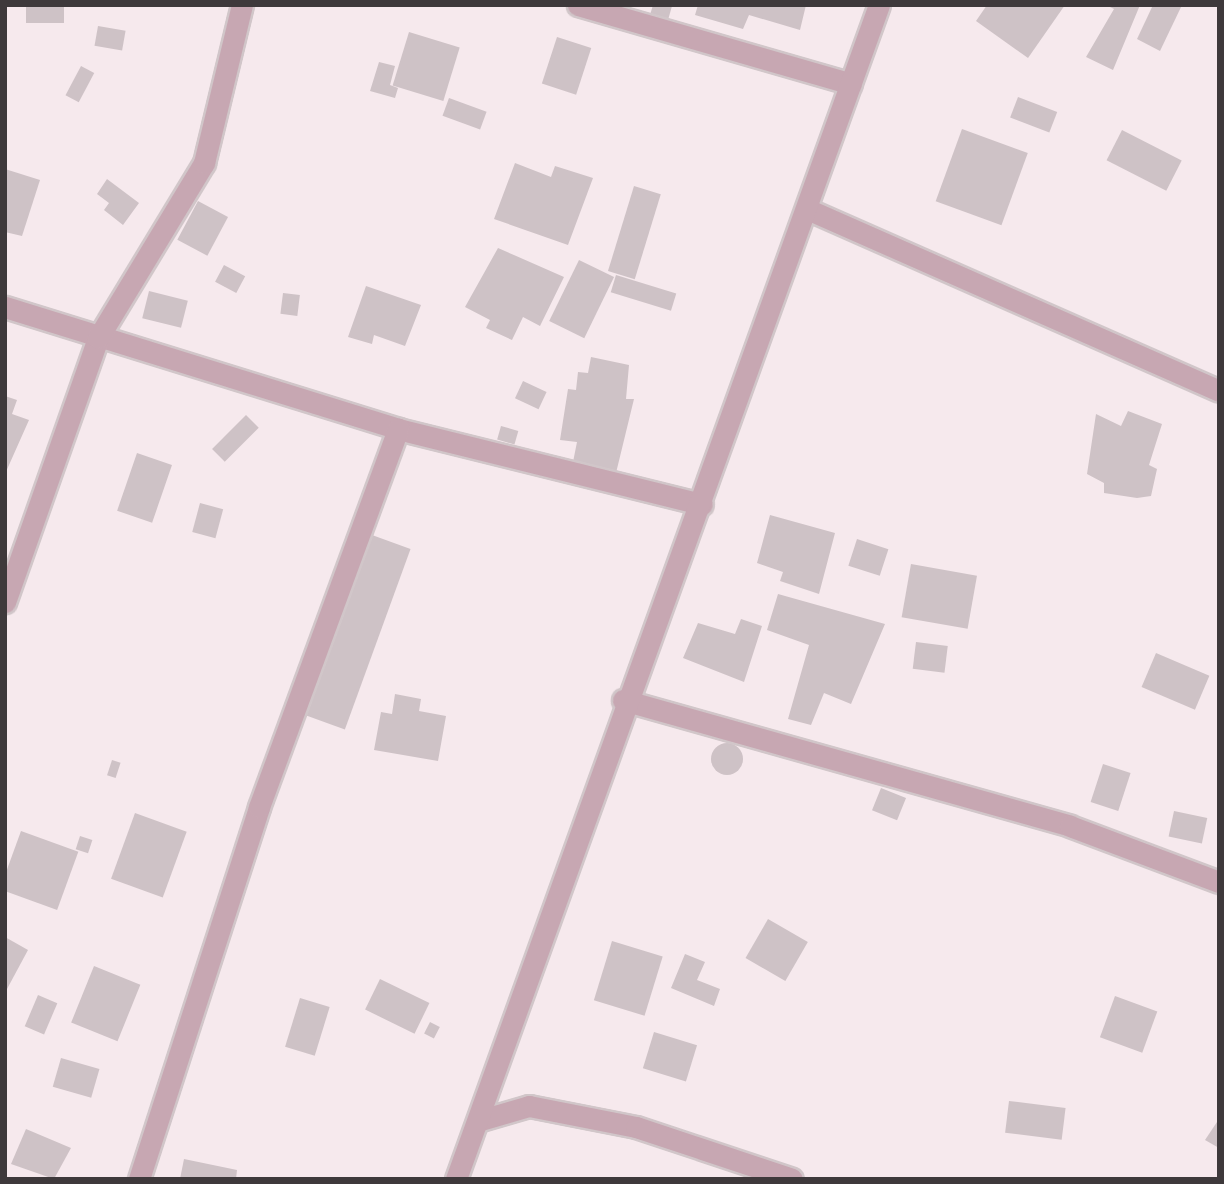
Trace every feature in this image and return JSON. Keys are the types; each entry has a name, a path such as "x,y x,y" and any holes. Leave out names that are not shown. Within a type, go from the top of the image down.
{"street":[{"path":"5,602 99,338 204,163 242,5"},
{"path":"579,5 851,84"},
{"path":"456,1179 481,1120 623,700 702,504 879,5"},
{"path":"807,209 1219,391"},
{"path":"5,307 398,429 702,504"},
{"path":"139,1179 259,807 398,429"},
{"path":"623,700 1070,825 1219,882"},
{"path":"481,1120 528,1106 636,1127 792,1179"}],"building":[{"path":"26,5 64,5 64,23 26,23"},
{"path":"653,5 672,6 668,20 650,15"},
{"path":"698,5 806,5 800,30 749,15 743,29 695,15"},
{"path":"987,5 1065,5 1028,58 976,21"},
{"path":"1106,5 1140,5 1113,70 1086,57 1114,9"},
{"path":"1153,5 1182,5 1160,51 1137,39"},
{"path":"98,26 126,31 122,51 95,46"},
{"path":"409,32 460,47 443,101 393,86"},
{"path":"557,37 591,48 576,95 542,84"},
{"path":"379,62 395,66 390,85 398,88 395,98 370,91"},
{"path":"81,66 94,73 79,102 66,95"},
{"path":"1018,97 1057,112 1049,133 1010,118"},
{"path":"449,98 487,112 480,130 443,116"},
{"path":"962,129 1028,153 1001,225 936,201"},
{"path":"1122,130 1182,160 1166,191 1107,160"},
{"path":"515,163 551,177 555,166 593,178 568,245 494,219"},
{"path":"5,169 40,180 22,236 5,232"},
{"path":"107,179 139,203 123,225 104,210 109,203 97,194"},
{"path":"634,186 661,194 635,279 608,271"},
{"path":"198,201 228,217 207,256 177,240"},
{"path":"498,248 564,277 540,326 523,317 512,340 486,328 490,320 465,307"},
{"path":"579,260 614,277 584,338 549,321"},
{"path":"224,265 245,276 236,293 215,282"},
{"path":"616,275 676,293 671,311 611,292"},
{"path":"366,286 421,305 405,346 374,335 372,344 348,337"},
{"path":"149,291 188,301 181,328 142,318"},
{"path":"283,293 300,295 297,316 280,314"},
{"path":"591,357 629,365 626,399 634,399 616,473 573,462 577,442 560,440 568,389 576,390 578,372 588,373"},
{"path":"523,381 547,392 539,409 515,398"},
{"path":"5,396 17,400 12,414 29,420 5,474"},
{"path":"1128,411 1162,424 1149,465 1157,469 1151,496 1137,498 1104,493 1104,483 1087,474 1096,414 1121,426"},
{"path":"246,415 259,428 225,462 212,449"},
{"path":"501,426 518,431 514,444 497,439"},
{"path":"137,453 172,465 152,523 117,511"},
{"path":"200,503 223,509 215,538 192,532"},
{"path":"770,515 835,533 819,594 780,581 783,572 757,563"},
{"path":"372,535 411,549 345,729 306,715"},
{"path":"857,539 888,549 880,576 848,566"},
{"path":"911,564 977,576 968,629 902,617"},
{"path":"778,594 885,624 851,704 824,693 811,725 788,719 809,645 767,630"},
{"path":"741,619 762,626 744,682 683,658 698,623 735,634"},
{"path":"916,642 948,646 944,673 913,669"},
{"path":"1156,653 1209,676 1195,710 1142,687"},
{"path":"395,694 421,699 419,711 446,716 438,761 374,750 381,712 392,714"},
{"path":"727,743 738,748 743,759 738,770 727,775 716,770 711,759 716,748"},
{"path":"112,760 121,763 116,778 107,775"},
{"path":"1103,764 1131,773 1118,811 1091,802"},
{"path":"881,788 906,798 897,820 872,810"},
{"path":"1174,811 1207,818 1202,844 1169,836"},
{"path":"135,813 187,832 163,898 111,879"},
{"path":"21,831 78,852 57,910 5,891 5,875"},
{"path":"80,836 92,840 88,853 76,849"},
{"path":"768,919 808,942 785,981 746,958"},
{"path":"5,937 28,950 7,989 5,988"},
{"path":"612,941 663,956 645,1016 594,1000"},
{"path":"685,954 705,962 697,980 720,989 714,1006 671,988"},
{"path":"94,966 140,985 118,1041 71,1023"},
{"path":"380,979 429,1003 415,1034 365,1010"},
{"path":"38,995 57,1003 44,1035 25,1026"},
{"path":"1115,996 1157,1011 1142,1053 1100,1037"},
{"path":"300,998 330,1007 315,1056 285,1047"},
{"path":"430,1022 440,1027 434,1039 424,1034"},
{"path":"654,1032 697,1045 686,1081 643,1068"},
{"path":"61,1058 99,1069 91,1098 53,1087"},
{"path":"1009,1101 1066,1108 1062,1140 1005,1133"},
{"path":"1219,1119 1219,1148 1205,1140"},
{"path":"26,1129 71,1148 54,1179 11,1164"},
{"path":"184,1159 237,1170 236,1179 180,1179"}]}
